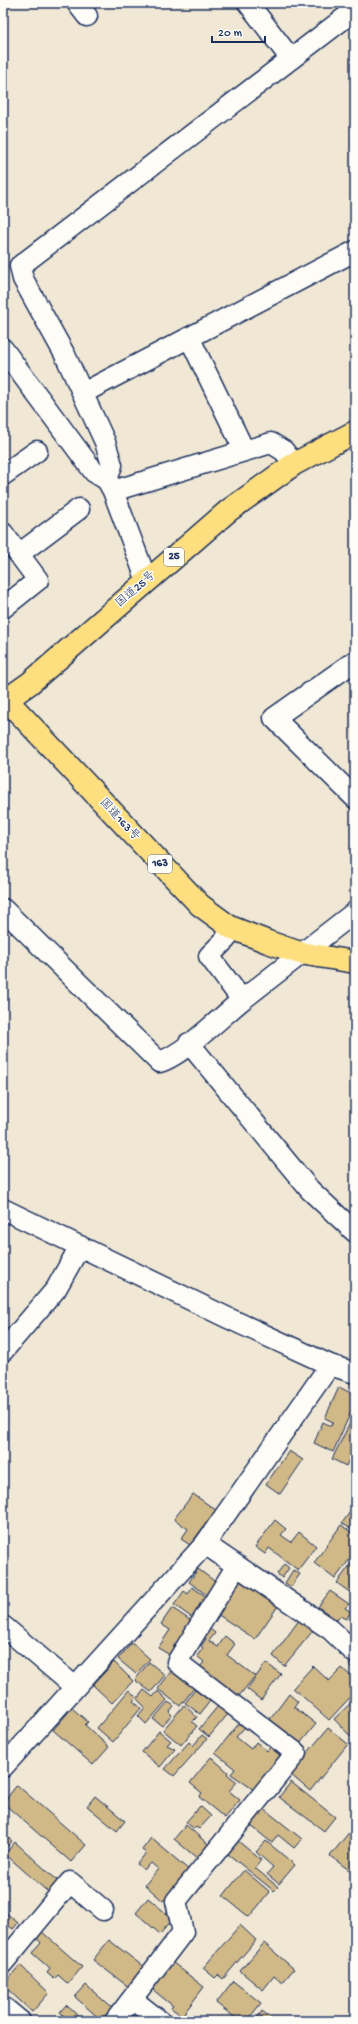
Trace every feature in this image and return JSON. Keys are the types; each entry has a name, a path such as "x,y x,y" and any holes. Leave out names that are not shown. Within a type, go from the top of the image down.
{"highway":[{"name":"国道25号","path":"4,699 30,683 228,511 294,464 355,432"},
{"name":"国道163号","path":"4,699 200,905 230,927 300,953 355,962"}],"street":[{"path":"248,3 291,59"},
{"path":"147,581 110,485 112,464 105,442 65,355 22,279 20,266 355,10"},
{"path":"83,393 355,251"},
{"path":"190,338 244,450"},
{"path":"3,349 94,472 110,485"},
{"path":"110,485 271,443 284,451 294,464"},
{"path":"3,475 36,451"},
{"path":"19,554 79,509"},
{"path":"3,533 38,580 3,608"},
{"path":"355,662 274,718 355,798"},
{"path":"3,909 159,1062 167,1060 300,953 355,912"},
{"path":"230,927 226,939 209,956 242,1000"},
{"path":"189,1043 310,1190 355,1232"},
{"path":"3,1209 330,1365 355,1373"},
{"path":"3,1351 56,1290 80,1246"},
{"path":"3,1767 206,1544 330,1365"},
{"path":"206,1544 236,1567 331,1630 355,1653"},
{"path":"115,2021 183,1932 176,1901 296,1753 177,1662 236,1567"},
{"path":"3,1626 75,1687"},
{"path":"3,1963 70,1882 103,1910"},
{"path":"132,1999 160,2021"},
{"path":"3,2007 20,2021"}],"building":[{"path":"339,1387 355,1395 355,1403 333,1452 314,1443 323,1422 331,1426 333,1422 325,1418"},
{"path":"355,1413 355,1447 346,1466 332,1459"},
{"path":"289,1451 303,1460 280,1494 266,1484"},
{"path":"193,1494 216,1510 190,1545 181,1539 188,1529 174,1519"},
{"path":"355,1505 355,1532 342,1523"},
{"path":"275,1520 286,1529 281,1535 291,1542 299,1532 316,1546 298,1570 269,1548 265,1554 255,1547"},
{"path":"341,1525 355,1535 355,1552 335,1579 314,1563"},
{"path":"355,1558 355,1596 337,1583"},
{"path":"284,1564 289,1568 282,1578 277,1574"},
{"path":"198,1569 217,1583 208,1596 189,1582"},
{"path":"293,1570 300,1574 291,1587 285,1583"},
{"path":"240,1581 278,1606 255,1639 217,1614"},
{"path":"192,1587 208,1598 194,1619 174,1605 184,1591 188,1594"},
{"path":"330,1591 349,1604 345,1608 351,1612 346,1619 340,1616 337,1620 318,1607"},
{"path":"172,1608 193,1622 170,1655 158,1648 170,1630 161,1624"},
{"path":"302,1616 316,1627 284,1666 273,1656"},
{"path":"210,1629 215,1633 209,1641 218,1647 225,1636 235,1644 227,1655 255,1676 239,1696 200,1667 204,1662 197,1656 203,1648 201,1646 206,1639 204,1637"},
{"path":"132,1643 150,1659 136,1674 118,1659"},
{"path":"355,1659 355,1672 349,1665"},
{"path":"114,1662 133,1681 112,1703 93,1685"},
{"path":"149,1662 165,1675 151,1692 135,1680"},
{"path":"266,1663 281,1674 261,1700 247,1689"},
{"path":"313,1666 329,1681 342,1668 355,1680 355,1692 329,1720 293,1688"},
{"path":"172,1670 195,1687 180,1706 158,1689"},
{"path":"129,1690 136,1697 133,1701 141,1708 113,1742 97,1728"},
{"path":"144,1690 153,1697 158,1691 167,1700 146,1724 138,1716 145,1707 137,1699"},
{"path":"195,1690 210,1701 200,1714 185,1703"},
{"path":"289,1694 298,1702 294,1707 316,1724 298,1746 268,1722"},
{"path":"355,1699 355,1741 334,1719"},
{"path":"168,1702 174,1706 169,1712 172,1715 162,1726 153,1719"},
{"path":"184,1705 197,1717 192,1722 197,1726 181,1745 163,1730"},
{"path":"218,1706 228,1714 209,1737 199,1729"},
{"path":"72,1708 88,1722 85,1725 109,1747 93,1765 53,1730"},
{"path":"241,1721 246,1726 236,1737 251,1749 256,1742 267,1751 270,1747 282,1757 254,1790 231,1774 235,1769 215,1753"},
{"path":"328,1728 348,1744 310,1791 290,1774"},
{"path":"159,1731 171,1741 167,1745 175,1749 160,1767 142,1752"},
{"path":"202,1735 207,1739 174,1776 165,1769 189,1742 193,1746"},
{"path":"211,1757 237,1782 229,1791 240,1800 225,1818 199,1797 202,1793 190,1783"},
{"path":"291,1782 335,1817 324,1831 279,1797"},
{"path":"355,1782 355,1790 351,1786"},
{"path":"17,1785 86,1845 71,1862 3,1803"},
{"path":"95,1796 125,1821 117,1831 87,1806"},
{"path":"200,1806 211,1816 199,1829 196,1827 194,1829 186,1822"},
{"path":"263,1808 302,1839 294,1848 278,1835 272,1843 250,1825"},
{"path":"186,1825 209,1845 198,1859 174,1839"},
{"path":"351,1830 355,1833 355,1880 350,1877 353,1873 330,1856"},
{"path":"3,1833 12,1841 3,1851"},
{"path":"151,1838 189,1870 163,1901 145,1885 158,1869 151,1863 144,1870 137,1864 146,1853 142,1850"},
{"path":"238,1841 261,1860 255,1868 278,1887 274,1891 228,1854"},
{"path":"266,1841 295,1865 279,1884 267,1874 273,1867 256,1852"},
{"path":"15,1842 58,1881 48,1892 5,1854"},
{"path":"244,1870 270,1892 249,1917 223,1896"},
{"path":"148,1898 173,1919 160,1934 136,1913"},
{"path":"3,1910 18,1923 13,1929 6,1924 3,1928"},
{"path":"240,1925 256,1940 223,1979 218,1975 215,1978 203,1968"},
{"path":"41,1931 82,1967 68,1984 58,1975 54,1979 47,1973 50,1969 32,1953 41,1943 36,1937"},
{"path":"109,1940 145,1968 130,1988 93,1960"},
{"path":"264,1943 294,1969 282,1983 274,1976 263,1990 240,1971"},
{"path":"172,1962 204,1987 182,2016 171,2008 173,2006 152,1989"},
{"path":"20,1965 49,1993 32,2012 3,1985"},
{"path":"233,1981 261,2003 247,2021 231,2021 234,2017 216,2003"},
{"path":"86,1985 112,2008 101,2020 75,1997"},
{"path":"66,2005 84,2021 60,2021 64,2016 60,2012"},
{"path":"262,2011 275,2021 255,2021"}]}
